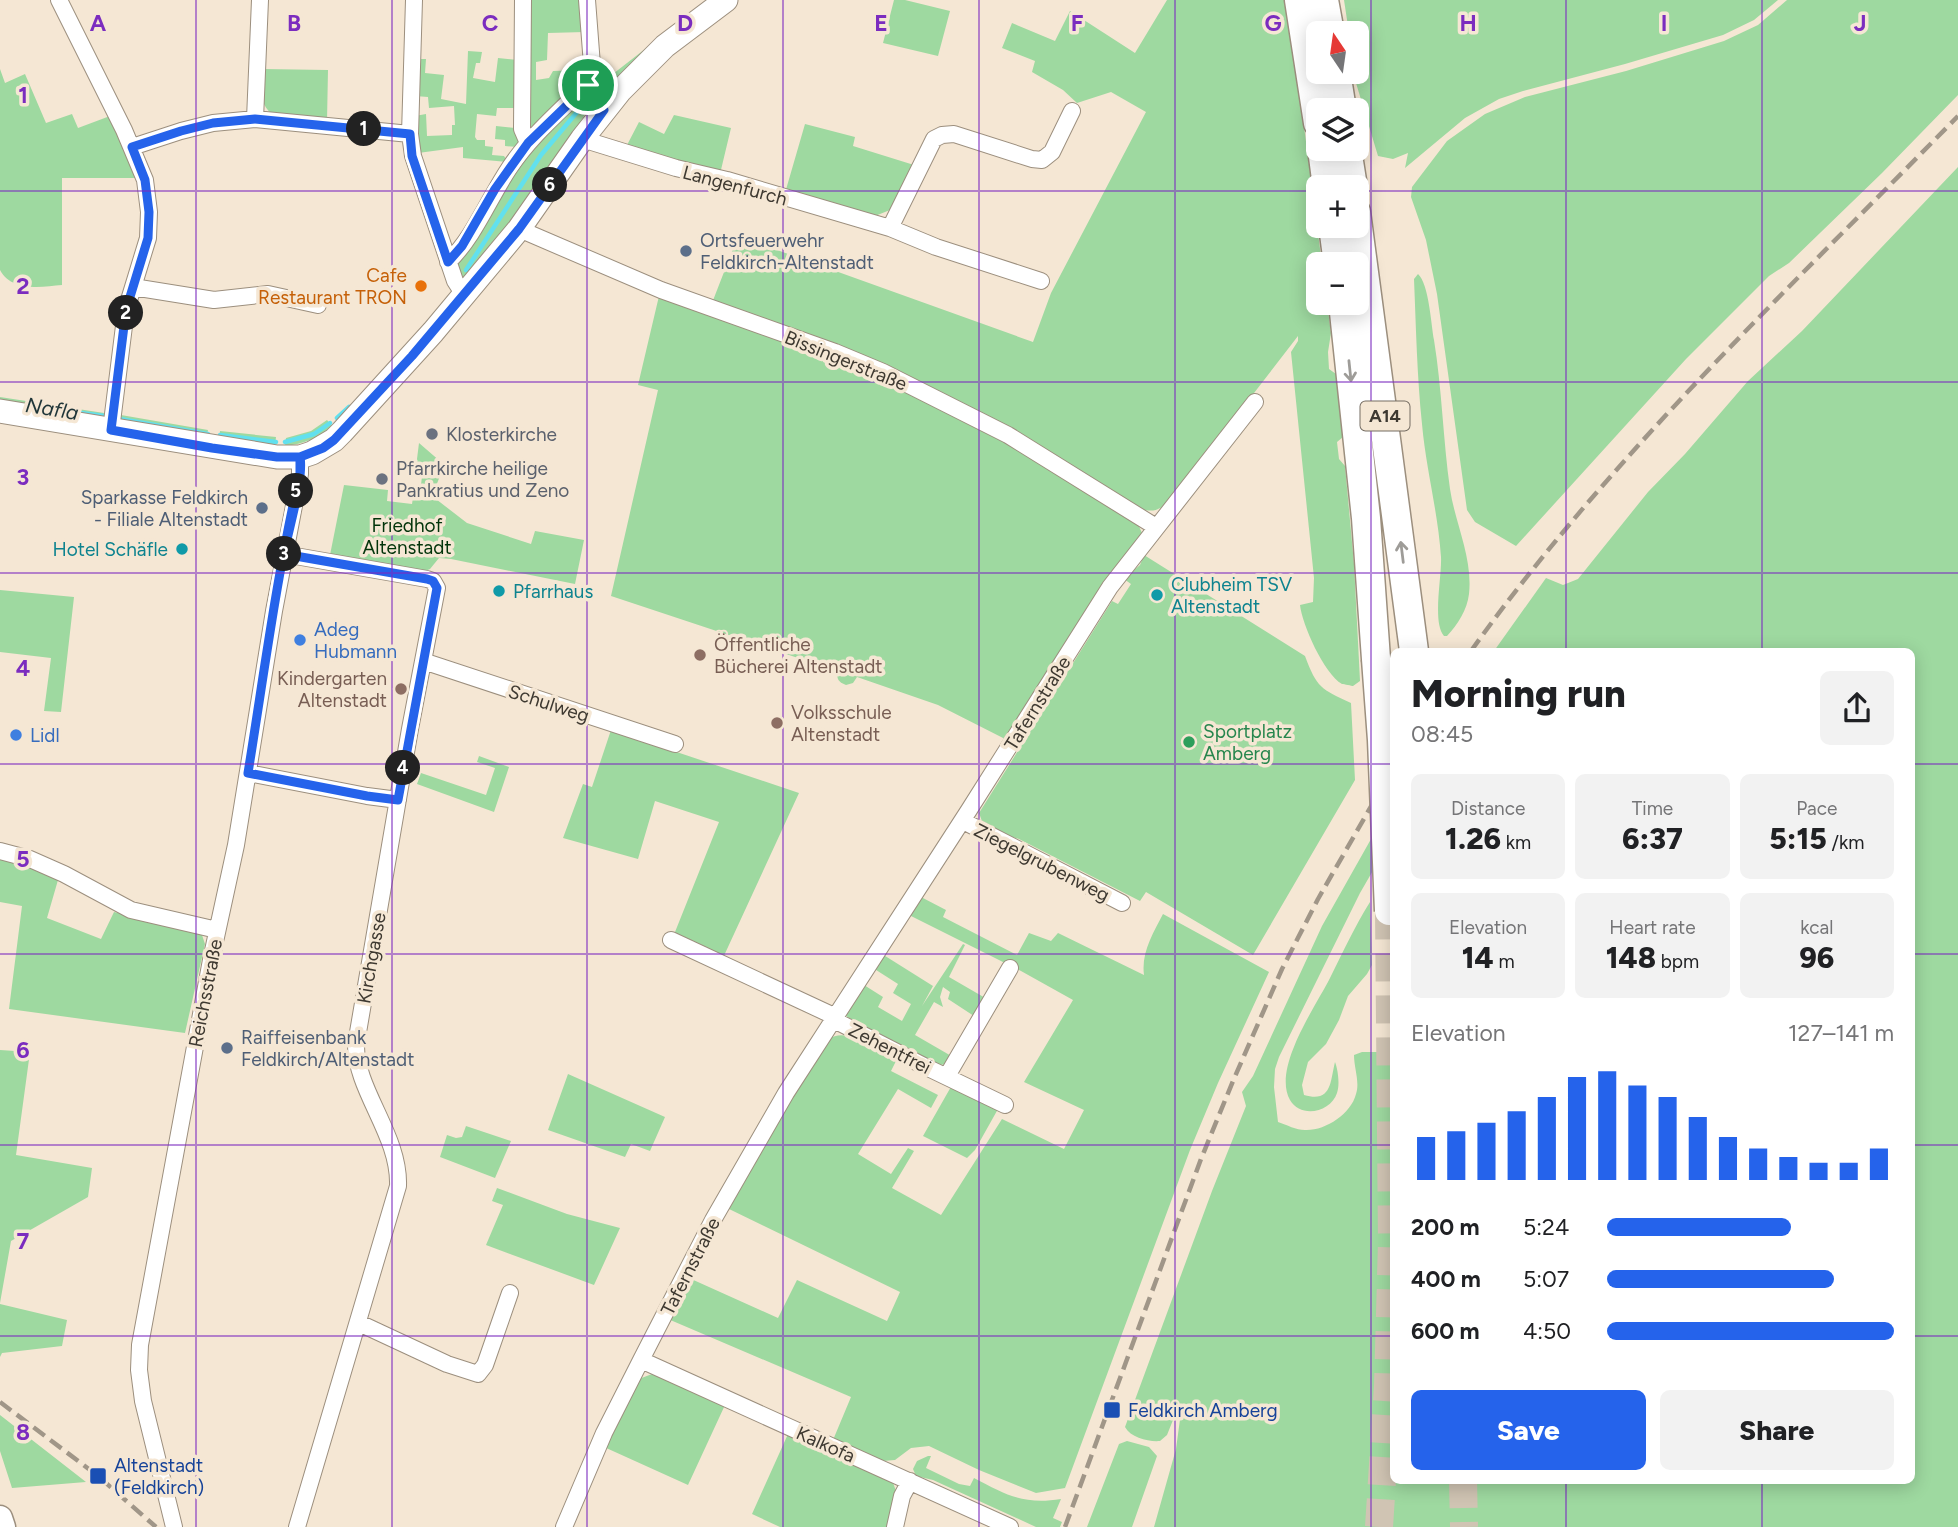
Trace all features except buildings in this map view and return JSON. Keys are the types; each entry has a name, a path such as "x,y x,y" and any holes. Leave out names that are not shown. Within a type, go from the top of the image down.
{"highway":[{"path":"1299,0 1314,98"},
{"path":"1324,0 1328,21"},
{"name":"A14","path":"1359,238 1414,648"},
{"name":"A14","path":"1344,315 1366,518 1389,911"}],"main road":[{"path":"0,411 277,457 300,457 323,448 342,432 464,295 519,229 582,139 631,79 665,46 726,0"},
{"path":"0,1518 3,1527"}],"street":[{"path":"59,0 132,147 145,180 149,212 148,238 126,310 111,430"},
{"path":"255,119 260,0"},
{"path":"414,0 410,134 412,156 455,281 464,295"},
{"path":"523,0 523,129 528,143"},
{"path":"587,0 593,84 596,97 604,110"},
{"path":"448,262 462,246 495,189 528,143 583,88 593,84"},
{"path":"890,228 929,144 934,139 954,134 1042,160 1052,152 1072,111"},
{"path":"132,147 213,123 255,119 410,134"},
{"name":"Langenfurch","path":"582,139 890,228 936,247 1041,281"},
{"name":"Bissingerstraße","path":"519,229 661,290 835,352 883,372 1008,435 1156,527"},
{"path":"133,287 214,300 268,294 318,304"},
{"name":"Tafernstraße","path":"564,1527 604,1433 641,1360 722,1205 786,1093 1110,587 1255,402"},
{"name":"Reichsstraße","path":"178,1525 143,1401 139,1370 140,1345 217,930 236,845 284,554 300,474 300,457"},
{"name":"Kirchgasse","path":"284,554 427,579 436,584 356,1053 393,1150 398,1186 297,1527"},
{"name":"Schulweg","path":"423,661 675,744"},
{"path":"248,773 398,800"},
{"name":"Ziegelgrubenweg","path":"962,821 1122,903"},
{"path":"0,851 30,859 64,874 131,911 217,930"},
{"path":"671,940 835,1018"},
{"name":"Zehentfrei","path":"947,1076 1010,968"},
{"name":"Zehentfrei","path":"835,1018 924,1066 1005,1105"},
{"path":"359,1323 447,1364 478,1374 485,1365 510,1293"},
{"name":"Kalkofa","path":"641,1360 1010,1527"},
{"path":"894,1527 902,1496 910,1481"}],"green space":[{"path":"529,0 581,0 585,32 548,33 547,60 536,62 536,80 549,78 553,71 586,70 583,79 532,131 528,129"},
{"path":"708,0 609,93 601,94 600,84"},
{"path":"894,0 905,0 950,11 938,56 883,43"},
{"path":"1167,0 1284,0 1305,134 1306,161 1309,161 1310,175 1306,175 1306,238 1319,238 1320,252 1306,252 1306,315 1329,315 1331,333 1329,369 1336,374 1343,437 1337,442 1339,459 1345,466 1354,564 1360,681 1353,686 1342,684 1335,679 1321,660 1309,636 1300,605 1313,602 1314,578 1291,352 1298,336 1179,490 1163,507 1148,510 1141,509 1067,464 712,303 738,236 1033,342 1051,293 1146,112 1111,92 1077,103 1063,90 1032,72 1035,61 1002,48 1012,23 1055,41 1070,11 1135,53"},
{"path":"1344,0 1778,0 1754,20 1723,35 1499,99 1465,118 1405,168 1408,153 1393,159 1378,156 1369,126 1369,98 1361,98 1356,84 1369,84 1369,21 1347,21"},
{"path":"1787,0 1958,0 1958,95 1882,173 1789,263 1769,276 1686,359 1516,546 1475,522 1467,510 1437,294 1426,240 1411,197 1412,187 1447,141 1485,114 1525,97 1626,71 1724,41 1758,25"},
{"path":"468,51 482,52 473,78 495,82 498,58 518,60 519,108 497,108 496,116 477,114 475,137 477,140 485,140 485,146 493,147 492,155 504,156 508,162 463,158 463,147 418,153 415,116 426,114 427,136 452,135 452,125 455,125 454,106 429,108 428,97 415,96 416,59 426,59 425,73 444,75 441,99 466,104"},
{"path":"0,69 5,83 25,74 46,123 72,114 78,128 110,116 138,178 62,178 62,285 19,285 5,277 0,270"},
{"path":"263,69 328,70 327,121 275,116 269,112 262,95"},
{"path":"583,97 587,107 580,122 583,125 512,225 465,278 458,272 456,258 515,165"},
{"path":"674,115 731,128 720,174 626,147 639,122 664,134"},
{"path":"805,124 855,137 853,146 914,165 890,210 875,216 785,193"},
{"path":"496,126 515,128 519,133 518,147 505,146 505,140 495,139"},
{"path":"1958,167 1958,1527 1154,1527 1176,1449 1181,1412 1177,1410 1167,1435 1160,1441 1151,1441 1131,1434 1125,1427 1246,1106 1242,1092 1253,1076 1322,926 1390,805 1390,841 1360,893 1279,1057 1274,1087 1278,1122 1302,1130 1321,1128 1336,1120 1353,1101 1357,1085 1354,1055 1362,1052 1390,1052 1390,1484 1915,1484 1915,648 1496,648 1546,578 1563,585 1578,579 1648,492 1748,381 1802,331"},
{"path":"1418,274 1425,286 1429,305 1450,489 1470,581 1464,611 1447,636 1444,636 1440,629 1439,621 1441,557 1420,406 1414,279"},
{"path":"659,296 822,354 882,379 1004,440 1137,522 1142,533 1141,538 1007,740 938,705 857,677 853,683 846,685 838,680 837,671 611,596 658,390 638,385"},
{"path":"0,397 104,413 103,421 0,405"},
{"path":"121,415 208,430 206,439 119,424"},
{"path":"327,420 333,427 327,431 304,442 285,446 286,438 311,431"},
{"path":"220,431 276,437 275,445 219,440"},
{"name":"Friedhof Altenstadt","path":"419,443 441,462 440,476 432,496 467,523 531,544 535,531 584,540 575,584 451,559 439,558 430,569 423,572 330,555 344,485 388,490 387,501 412,504 414,491 421,485 422,476 416,467"},
{"name":"Sportplatz Amberg","path":"1144,555 1305,656 1321,686 1351,703 1355,780 1253,955 1146,892 1140,901 1019,839 996,832 983,824 979,813 1112,601 1118,604 1131,584 1124,579 1140,565"},
{"path":"0,590 74,597 61,712 44,711 51,658 0,652"},
{"path":"611,730 799,793 722,960 673,937 719,822 655,801 638,859 563,838 583,784 592,787"},
{"path":"479,756 509,767 494,812 417,784 421,773 486,795 495,768 477,762"},
{"path":"0,859 41,871 58,880 47,918 101,939 114,912 202,935 205,944 185,1033 9,1009 22,906 0,902"},
{"path":"921,897 946,910 943,917 1017,955 1029,933 1051,941 1058,933 1144,975 1146,951 1163,914 1269,972 1190,1150 1065,1488 1036,1493 929,1446 911,1448 895,1460 883,1461 833,1440 851,1397 668,1319 689,1278 778,1318 797,1280 887,1321 900,1292 727,1208 783,1110 829,1039 844,1035 863,1041 897,1059 891,1071 938,1095 931,1108 898,1089 858,1154 891,1174 908,1148 914,1151 892,1188 941,1215 1002,1119 1064,1149 1084,1110 1024,1082 1073,1000 907,914"},
{"path":"1370,902 1372,965 1348,996 1326,1044 1308,1062 1302,1085 1304,1095 1313,1097 1325,1093 1335,1062 1337,1093 1334,1100 1322,1109 1301,1110 1290,1100 1286,1087 1291,1055 1306,1020"},
{"path":"963,944 965,945 949,977 987,999 977,1018 948,999 950,992 943,987 940,997 943,1007 934,1002 915,1035 953,1057 946,1064 935,1066 844,1015 864,985 883,997 878,1007 902,1021 911,1004 893,993 898,984 873,968 882,954 933,986 922,1006"},
{"path":"0,1050 30,1052 16,1155 92,1168 88,1197 11,1241 0,1303"},
{"path":"568,1074 665,1117 650,1151 631,1144 625,1157 548,1130"},
{"path":"952,1085 998,1109 975,1150 967,1158 923,1136"},
{"path":"466,1126 511,1141 495,1178 440,1157 447,1135 462,1137"},
{"path":"497,1188 567,1214 620,1228 594,1285 486,1245 503,1205 492,1201"},
{"path":"0,1304 67,1320 62,1346 2,1353 0,1357"},
{"path":"652,1374 725,1405 688,1485 604,1447 639,1379"},
{"path":"0,1415 86,1482 12,1488 0,1451"},
{"path":"788,1434 892,1480 896,1491 888,1527 780,1527 752,1514"},
{"path":"1127,1441 1149,1447 1157,1456 1132,1527 1087,1527 1119,1444"},
{"path":"931,1456 926,1468 959,1484 970,1486 974,1478 1016,1497 1036,1501 1061,1499 1053,1518 1062,1522 1060,1527 1036,1527 933,1480 916,1476 913,1469 917,1461"}],"waterway":[{"name":"Nafla","path":"466,270 541,155 578,111"},
{"name":"Nafla","path":"337,418 349,407"},
{"name":"Nafla","path":"74,412 104,416"},
{"name":"Nafla","path":"120,419 208,434"},
{"name":"Nafla","path":"285,442 314,434 330,423"},
{"name":"Nafla","path":"220,435 276,442"}],"tunnel":[{"path":"1389,911 1390,1021"},
{"path":"1379,1527 1390,1314"},
{"path":"1463,1484 1464,1527"}],"railway":[{"path":"1473,648 1525,579 1642,441 1767,309 1958,116"},
{"path":"1065,1527 1201,1159 1233,1081 1282,969 1318,899 1390,773"},
{"path":"0,1402 98,1476 156,1527"}],"place":[{"name":"Ortsfeuerwehr Feldkirch-Altenstadt","path":"686,251"},
{"name":"Cafe Restaurant TRON","path":"421,286"},
{"name":"Klosterkirche","path":"432,434"},
{"name":"Pfarrkirche heilige Pankratius und Zeno","path":"382,479"},
{"name":"Sparkasse Feldkirch - Filiale Altenstadt","path":"262,508"},
{"name":"Hotel Schäfle","path":"182,549"},
{"name":"Pfarrhaus","path":"499,591"},
{"name":"Clubheim TSV Altenstadt","path":"1157,595"},
{"name":"Adeg Hubmann","path":"300,640"},
{"name":"Öffentliche Bücherei Altenstadt","path":"700,655"},
{"name":"Kindergarten Altenstadt","path":"401,689"},
{"name":"Volksschule Altenstadt","path":"777,723"},
{"name":"Lidl","path":"16,735"},
{"name":"Sportplatz Amberg","path":"1189,742"},
{"name":"Raiffeisenbank Feldkirch/Altenstadt","path":"227,1048"},
{"name":"Feldkirch Amberg","path":"1112,1410"},
{"name":"Altenstadt (Feldkirch)","path":"98,1476"}],"route":[{"path":"588,85 528,143 495,189 462,246 448,262 412,156 410,134 255,119 213,123 132,147 145,180 149,212 148,238 126,310 111,430 212,448 277,457 300,457 300,474 284,554 274,611 248,773 398,800 436,584 427,579 284,554 296,490 300,474 301,464 300,457 323,448 342,432 412,356 519,229 604,110 596,97 593,84 588,85"}]}
